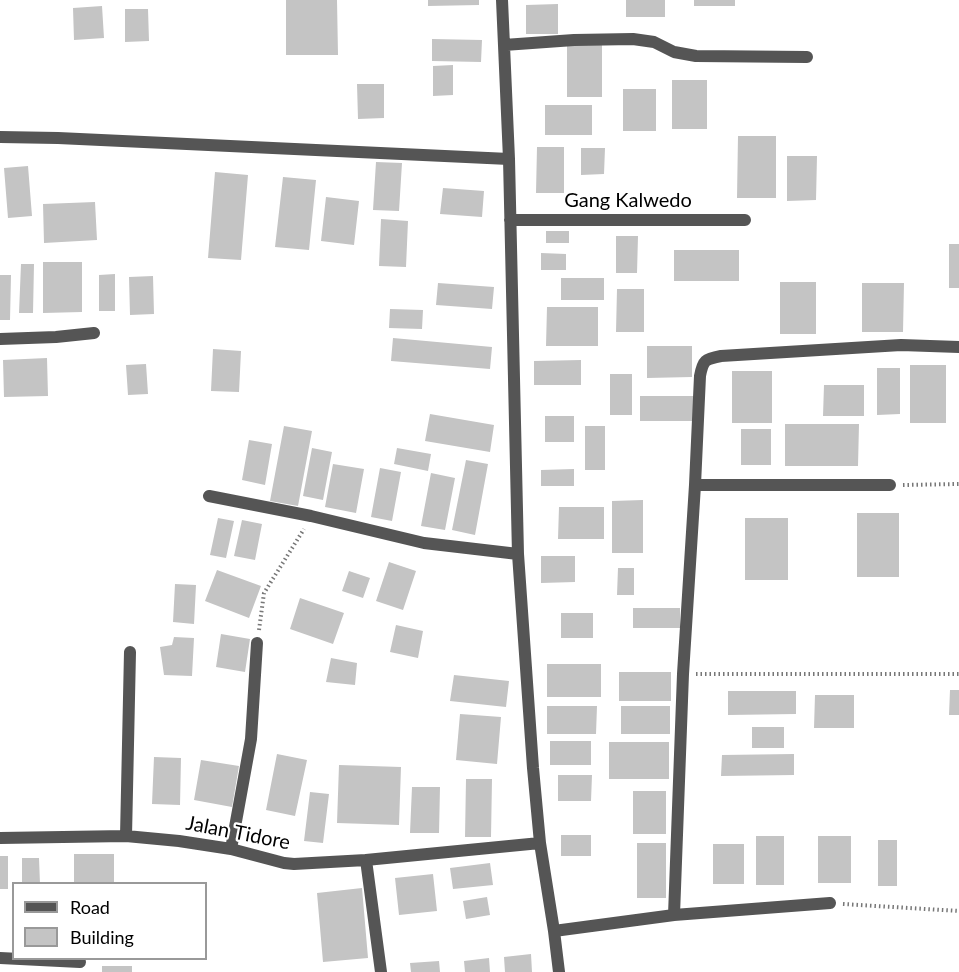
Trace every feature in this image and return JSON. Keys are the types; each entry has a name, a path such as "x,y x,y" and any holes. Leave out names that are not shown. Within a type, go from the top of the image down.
{"street":[{"path":"502,0 509,159 518,554 540,843 559,972"},
{"path":"504,45 633,39 654,42 674,52 696,56 807,57"},
{"path":"0,137 509,159"},
{"name":"Gang Kalwedo","path":"510,220 745,220"},
{"path":"0,339 94,333"},
{"path":"674,915 683,674 702,364 708,358 720,356 901,345 959,347"},
{"path":"695,485 890,485"},
{"path":"209,496 311,516 424,543 518,554"},
{"path":"231,849 251,739 257,643"},
{"path":"126,836 130,652"},
{"name":"Jalan Tidore","path":"0,838 126,836 231,849 294,864 366,860 540,843"},
{"path":"366,860 381,972"},
{"path":"554,931 674,915 830,903"},
{"path":"40,960 80,962"}],"path":[{"path":"890,485 959,484"},
{"path":"257,643 264,593 311,516"},
{"path":"683,674 959,674"},
{"path":"830,903 959,911"}],"building":[{"path":"286,0 337,0 338,55 286,55"},
{"path":"428,0 479,0 479,5 428,6"},
{"path":"626,0 665,0 665,17 626,17"},
{"path":"694,0 735,0 735,6 694,6"},
{"path":"558,4 558,34 526,34 526,5"},
{"path":"102,6 104,38 74,40 73,8"},
{"path":"125,9 148,9 149,41 125,42"},
{"path":"432,39 482,40 481,62 432,61"},
{"path":"567,44 602,44 602,97 567,97"},
{"path":"453,65 453,95 433,96 433,66"},
{"path":"672,80 707,80 707,129 672,129"},
{"path":"357,84 384,84 384,118 358,119"},
{"path":"623,89 656,89 656,131 623,131"},
{"path":"545,105 592,105 592,135 545,135"},
{"path":"738,136 776,136 776,198 737,198"},
{"path":"537,147 564,147 564,193 536,193"},
{"path":"581,148 605,148 604,174 581,175"},
{"path":"787,156 817,156 816,200 787,201"},
{"path":"376,162 402,163 399,211 373,210"},
{"path":"28,166 32,216 8,218 4,168"},
{"path":"215,172 248,175 241,260 208,258"},
{"path":"283,177 316,180 309,250 275,247"},
{"path":"443,188 484,191 482,217 440,214"},
{"path":"326,197 359,201 354,245 321,241"},
{"path":"95,202 97,240 44,243 43,204"},
{"path":"381,219 408,221 406,267 379,266"},
{"path":"546,231 569,231 569,243 546,243"},
{"path":"616,236 638,236 637,273 616,273"},
{"path":"949,244 959,244 959,288 949,288"},
{"path":"674,250 739,250 739,281 674,281"},
{"path":"541,253 566,254 566,270 541,270"},
{"path":"43,262 82,262 82,312 43,313"},
{"path":"21,264 34,264 33,313 19,313"},
{"path":"115,274 115,311 99,311 99,275"},
{"path":"0,275 11,275 10,320 0,320"},
{"path":"153,276 154,314 130,315 129,277"},
{"path":"561,278 604,278 604,300 561,300"},
{"path":"780,282 816,282 816,334 780,334"},
{"path":"438,283 494,287 492,309 436,305"},
{"path":"862,283 904,283 903,332 862,332"},
{"path":"617,289 644,289 644,332 616,332"},
{"path":"547,307 598,307 598,346 546,346"},
{"path":"390,309 423,310 422,329 389,328"},
{"path":"393,338 492,347 490,369 391,361"},
{"path":"647,346 692,346 692,377 647,378"},
{"path":"213,349 241,351 239,392 211,391"},
{"path":"47,358 48,396 4,397 3,360"},
{"path":"581,360 581,385 534,385 534,361"},
{"path":"146,364 148,394 128,395 126,365"},
{"path":"910,365 946,365 946,423 910,423"},
{"path":"877,368 900,368 900,414 877,415"},
{"path":"732,371 772,371 772,423 732,423"},
{"path":"610,374 632,374 632,415 610,415"},
{"path":"824,385 864,385 864,416 823,416"},
{"path":"640,396 695,396 695,421 640,421"},
{"path":"430,414 494,425 490,452 425,441"},
{"path":"545,416 574,416 574,442 545,442"},
{"path":"785,424 859,424 858,466 785,466"},
{"path":"284,426 312,431 298,506 270,501"},
{"path":"585,426 605,426 605,470 585,470"},
{"path":"741,429 771,429 771,465 741,465"},
{"path":"249,440 272,444 265,485 242,480"},
{"path":"312,448 332,452 323,500 303,496"},
{"path":"397,448 431,454 428,471 394,464"},
{"path":"466,460 488,464 475,535 452,530"},
{"path":"333,464 364,469 356,513 325,507"},
{"path":"380,468 401,472 392,521 371,517"},
{"path":"574,469 574,486 541,486 541,470"},
{"path":"431,473 455,478 445,530 421,526"},
{"path":"643,500 643,553 612,553 612,501"},
{"path":"559,507 604,507 604,539 558,539"},
{"path":"857,513 899,513 899,577 857,577"},
{"path":"218,518 234,521 226,558 210,555"},
{"path":"745,518 788,518 788,580 745,580"},
{"path":"242,520 262,524 255,560 234,556"},
{"path":"541,556 575,556 575,582 541,583"},
{"path":"389,562 416,571 403,610 376,601"},
{"path":"618,568 634,568 634,595 617,595"},
{"path":"217,570 261,586 249,618 205,601"},
{"path":"349,571 370,578 363,598 342,591"},
{"path":"175,584 196,585 194,624 173,622"},
{"path":"300,598 344,613 333,644 290,629"},
{"path":"633,608 680,608 680,628 633,628"},
{"path":"561,613 593,613 593,638 561,638"},
{"path":"396,625 423,631 418,658 390,652"},
{"path":"221,634 250,639 245,672 216,667"},
{"path":"174,637 194,638 192,676 164,675 160,647 172,645"},
{"path":"331,658 357,663 355,685 326,682"},
{"path":"547,664 601,664 601,697 547,697"},
{"path":"619,672 671,672 671,701 619,701"},
{"path":"454,675 509,681 506,707 450,701"},
{"path":"950,690 959,690 959,715 949,715"},
{"path":"728,691 796,691 796,714 728,715"},
{"path":"815,695 854,695 854,728 814,728"},
{"path":"547,706 597,706 596,734 547,734"},
{"path":"621,706 670,706 670,734 621,734"},
{"path":"460,714 501,717 497,764 456,760"},
{"path":"752,727 784,727 784,748 752,748"},
{"path":"550,741 591,741 591,765 550,765"},
{"path":"609,742 669,742 669,779 609,779"},
{"path":"277,754 307,760 295,816 266,810"},
{"path":"794,754 794,775 721,776 722,755"},
{"path":"154,757 181,758 180,805 152,804"},
{"path":"201,760 239,766 232,807 194,800"},
{"path":"339,765 401,767 399,825 337,823"},
{"path":"558,775 592,775 591,801 558,801"},
{"path":"466,779 492,779 491,837 465,837"},
{"path":"412,787 440,787 439,833 410,833"},
{"path":"633,791 666,791 666,834 633,834"},
{"path":"310,792 329,794 323,843 304,841"},
{"path":"561,835 591,835 591,856 561,856"},
{"path":"756,836 784,836 784,885 756,885"},
{"path":"818,836 851,836 851,883 818,883"},
{"path":"878,840 897,840 897,886 878,886"},
{"path":"637,843 666,843 666,898 637,898"},
{"path":"713,844 744,844 744,884 713,884"},
{"path":"74,854 114,854 114,882 74,882"},
{"path":"0,856 8,856 8,889 0,889"},
{"path":"22,858 39,858 40,882 22,882"},
{"path":"490,863 493,885 453,889 450,868"},
{"path":"433,874 437,911 399,915 395,878"},
{"path":"362,888 368,958 323,962 317,893"},
{"path":"487,897 490,915 466,919 463,901"},
{"path":"531,954 532,972 505,972 504,957"},
{"path":"489,958 490,972 465,972 464,961"},
{"path":"439,961 440,972 411,972 410,963"},
{"path":"102,966 132,966 132,972 102,972"}]}
